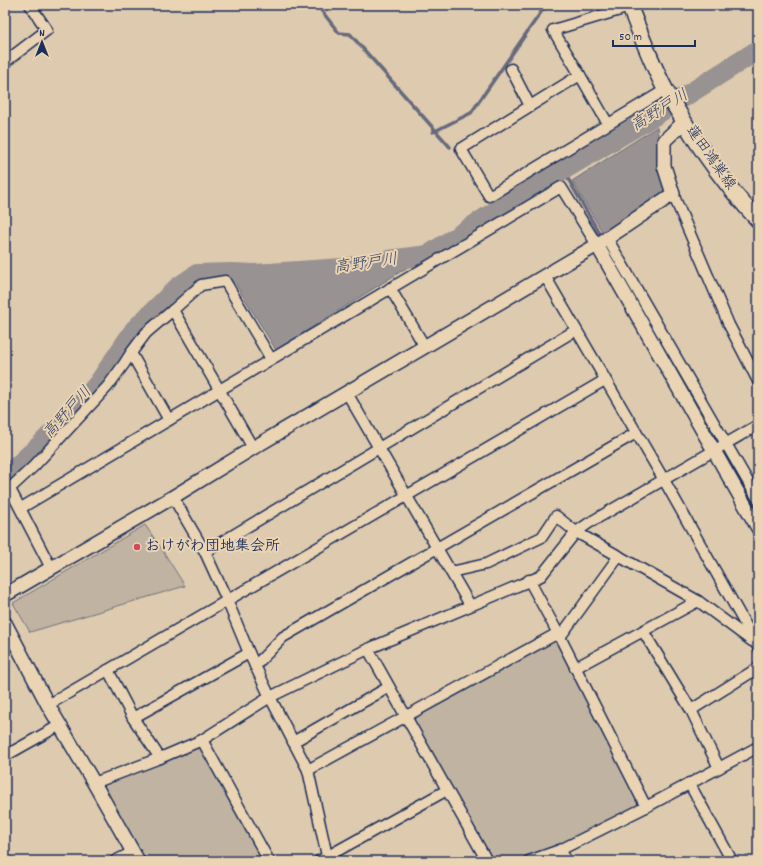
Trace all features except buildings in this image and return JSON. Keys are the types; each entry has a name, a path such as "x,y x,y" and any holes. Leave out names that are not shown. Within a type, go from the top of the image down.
{"main road":[{"name":"蓮田鴻巣線","path":"629,6 665,90 684,122 703,152 723,179 744,206 758,220"}],"street":[{"path":"5,62 47,30 30,5"},
{"path":"608,124 553,30 629,6"},
{"path":"511,69 530,106"},
{"path":"580,74 461,149 489,196 665,90"},
{"path":"684,122 664,141 664,166 673,194 729,325 758,381"},
{"path":"21,508 561,187 602,242 758,499"},
{"path":"5,595 602,242 673,194"},
{"path":"602,242 714,451 758,528"},
{"path":"545,276 664,480 757,645"},
{"path":"52,568 21,508 7,491 34,466 108,386 146,333 201,284 226,281 271,359"},
{"path":"390,288 425,347"},
{"path":"173,310 253,448"},
{"path":"204,552 576,330"},
{"path":"131,353 169,420"},
{"path":"48,705 605,380"},
{"path":"347,393 470,605"},
{"path":"94,783 202,740 270,697 368,649 541,576 576,532 758,425"},
{"path":"255,666 283,637 636,433"},
{"path":"173,497 204,552 227,600 255,666 308,770 323,859 447,790"},
{"path":"451,572 486,564 542,537 556,516 576,532 698,602 757,645"},
{"path":"308,770 405,716 559,635 618,556"},
{"path":"529,580 559,635 646,806"},
{"path":"575,668 698,602"},
{"path":"5,623 48,705 135,856 115,861"},
{"path":"643,632 691,710 719,768"},
{"path":"368,649 487,861"},
{"path":"133,718 249,653"},
{"path":"691,710 758,668"},
{"path":"108,670 133,718 160,758"},
{"path":"293,742 389,686"},
{"path":"5,756 60,725"},
{"path":"202,740 268,861"},
{"path":"529,861 560,850 758,747"},
{"path":"689,784 732,861"},
{"path":"560,850 567,861"}],"shaded area":[{"path":"657,127 664,191 603,233 572,181"},
{"path":"411,265 276,350 234,281"},
{"path":"145,525 185,586 30,632 13,603"},
{"path":"558,633 646,807 523,861 487,861 405,716"},
{"path":"202,740 269,861 138,861 94,783"}],"waterway":[{"path":"317,5 339,33 350,34 450,147"},
{"path":"433,132 471,113 546,5"},
{"name":"高野戸川","path":"5,477 80,405 99,382 134,330 178,287 197,274 254,274 343,268 428,255 503,206 651,118 758,50"},
{"path":"563,170 602,238"},
{"path":"605,244 758,514"},
{"path":"730,447 742,440"}],"place":[{"name":"おけがわ団地集会所","path":"137,547"}]}
